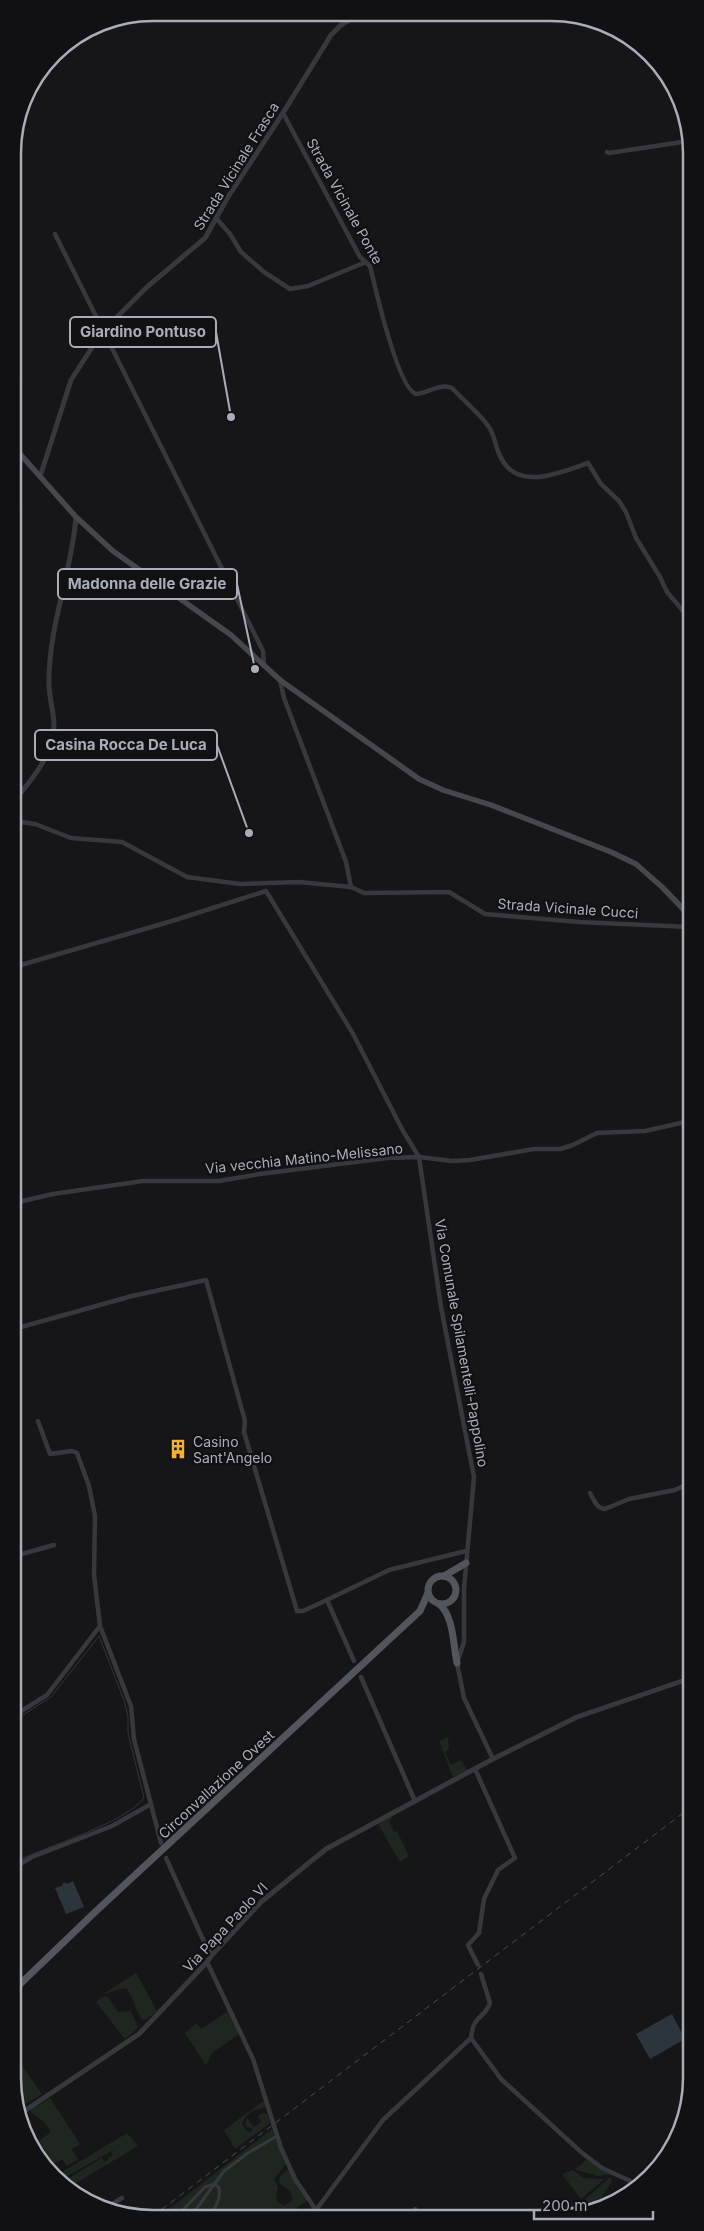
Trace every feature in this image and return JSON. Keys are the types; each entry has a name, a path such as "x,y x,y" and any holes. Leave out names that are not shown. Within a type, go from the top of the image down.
{"main road":[{"path":"22,456 76,517 113,551 231,635 280,680 419,779 443,790 531,820 636,864 662,886 683,908"},
{"path":"457,1663 449,1618 446,1611 428,1593 431,1580 444,1576 466,1564"},
{"path":"452,1581 457,1568"},
{"path":"444,1576 452,1581 456,1590 450,1602 449,1618"},
{"name":"Circonvallazione Ovest","path":"21,1983 94,1913 420,1611 428,1593"},
{"path":"420,1611 437,1603 450,1602"}],"street":[{"name":"Strada Vicinale Frasca","path":"40,478 71,380 102,332 147,287 205,238 331,35 348,21"},
{"name":"Strada Vicinale Ponte","path":"284,113 360,257 370,266 396,360 411,393 422,394 447,386 452,388 490,429 504,463 530,478 542,478 588,463 601,484 626,512 636,538 667,592 683,611"},
{"path":"607,152 682,141"},
{"path":"216,218 230,234 241,252 290,289 308,286 366,262"},
{"path":"55,234 102,332 158,439 263,651 264,666"},
{"path":"22,791 38,771 51,744 55,727 48,681 76,517"},
{"path":"280,680 284,698 336,836 351,887"},
{"name":"Strada Vicinale Cucci","path":"22,822 35,824 72,838 122,842 187,877 240,884 299,882 351,887 364,893 449,892 485,914 579,922 683,927"},
{"path":"22,965 172,921 266,891 352,1032 403,1131 419,1157"},
{"name":"Via vecchia Matino-Melissano","path":"21,1202 53,1194 117,1183 166,1179 219,1181 343,1163 419,1157 452,1161 470,1160 507,1153 560,1149 573,1146 597,1134 645,1131 682,1123"},
{"name":"Via Comunale Spilamentelli-Pappolino","path":"419,1157 441,1308 474,1477 466,1564"},
{"path":"21,1327 132,1296 206,1280 245,1421 244,1432 297,1611 303,1611 389,1570 466,1551"},
{"path":"38,1421 50,1454 77,1452 89,1486 95,1516 94,1575 100,1626 131,1706 134,1739 160,1842"},
{"path":"590,1493 596,1504 600,1508 605,1509 629,1499 676,1490 682,1487"},
{"path":"21,1554 54,1545"},
{"path":"466,1564 464,1642 457,1663 464,1698 493,1759"},
{"path":"327,1600 354,1661"},
{"path":"21,1711 47,1694 100,1626"},
{"path":"361,1677 415,1801"},
{"name":"Via Papa Paolo VI","path":"26,2110 139,2034 261,1902 326,1849 493,1759 577,1717 682,1681"},
{"path":"475,1769 515,1858 498,1870 484,1899 479,1933 468,1945 478,1965"},
{"path":"21,1863 32,1857 112,1826 150,1804"},
{"path":"166,1858 205,1944 212,1955"},
{"path":"207,1962 253,2058 277,2136 295,2178 314,2210"},
{"path":"318,2210 383,2120 471,2038 474,2022 489,2007 490,2003 481,1974"},
{"path":"471,2038 501,2079 581,2152 602,2168 632,2182"},
{"path":"195,2210 220,2174 235,2162 277,2136"},
{"path":"182,2210 202,2189 214,2184"},
{"path":"213,2210 219,2197 219,2188 214,2184"},
{"path":"113,2203 122,2198"}],"shaded area":[{"path":"448,1737 449,1749 445,1752 451,1765 461,1760 467,1770 453,1777 439,1741"},
{"path":"392,1816 393,1818 389,1821 394,1832 397,1831 409,1856 400,1862 378,1824"},
{"path":"73,1881 84,1907 66,1914 55,1888 62,1886 64,1882 67,1884"},
{"path":"136,1973 157,2011 145,2020 142,2020 139,2016 126,1988 103,1994"},
{"path":"102,1997 108,1997 118,2012 131,2011 138,2028 125,2039 96,2002"},
{"path":"230,2010 239,2034 212,2053 206,2065 185,2033 197,2023 201,2029"},
{"path":"672,2014 682,2033 682,2041 650,2059 636,2034"},
{"path":"21,2064 42,2094 24,2105"},
{"path":"50,2098 80,2144 71,2149 78,2159 67,2166 62,2159 54,2164 39,2141 51,2132 44,2122 31,2110"},
{"path":"263,2101 266,2108 255,2110 248,2114 242,2124 247,2131 251,2132 253,2129 245,2126 247,2118 254,2127 261,2122 258,2116 263,2113 267,2114 270,2123 235,2149 224,2130"},
{"path":"272,2129 286,2164 274,2179 278,2187 276,2195 278,2202 284,2206 293,2200 290,2191 279,2183 280,2176 288,2170 307,2201 297,2207 299,2210 168,2210"},
{"path":"127,2133 138,2146 75,2184 69,2178 102,2158 104,2162 108,2160 113,2155 111,2152 124,2144 66,2176 62,2172"},
{"path":"586,2159 610,2174 599,2176 575,2169"},
{"path":"573,2170 583,2178 604,2179 581,2199 562,2174"},
{"path":"611,2178 611,2183 599,2201 579,2205"}],"waterway":[{"path":"21,1716 51,1697 99,1636"},
{"path":"21,1859 103,1825 135,1807 144,1798 128,1733 128,1717 124,1700 99,1636"}],"railway":[{"path":"161,2210 682,1814"}],"place":[{"name":"Giardino Pontuso","path":"231,417"},
{"name":"Madonna delle Grazie","path":"255,669"},
{"name":"Casina Rocca De Luca","path":"249,833"},
{"name":"Casino Sant'Angelo","path":"178,1449"}]}
